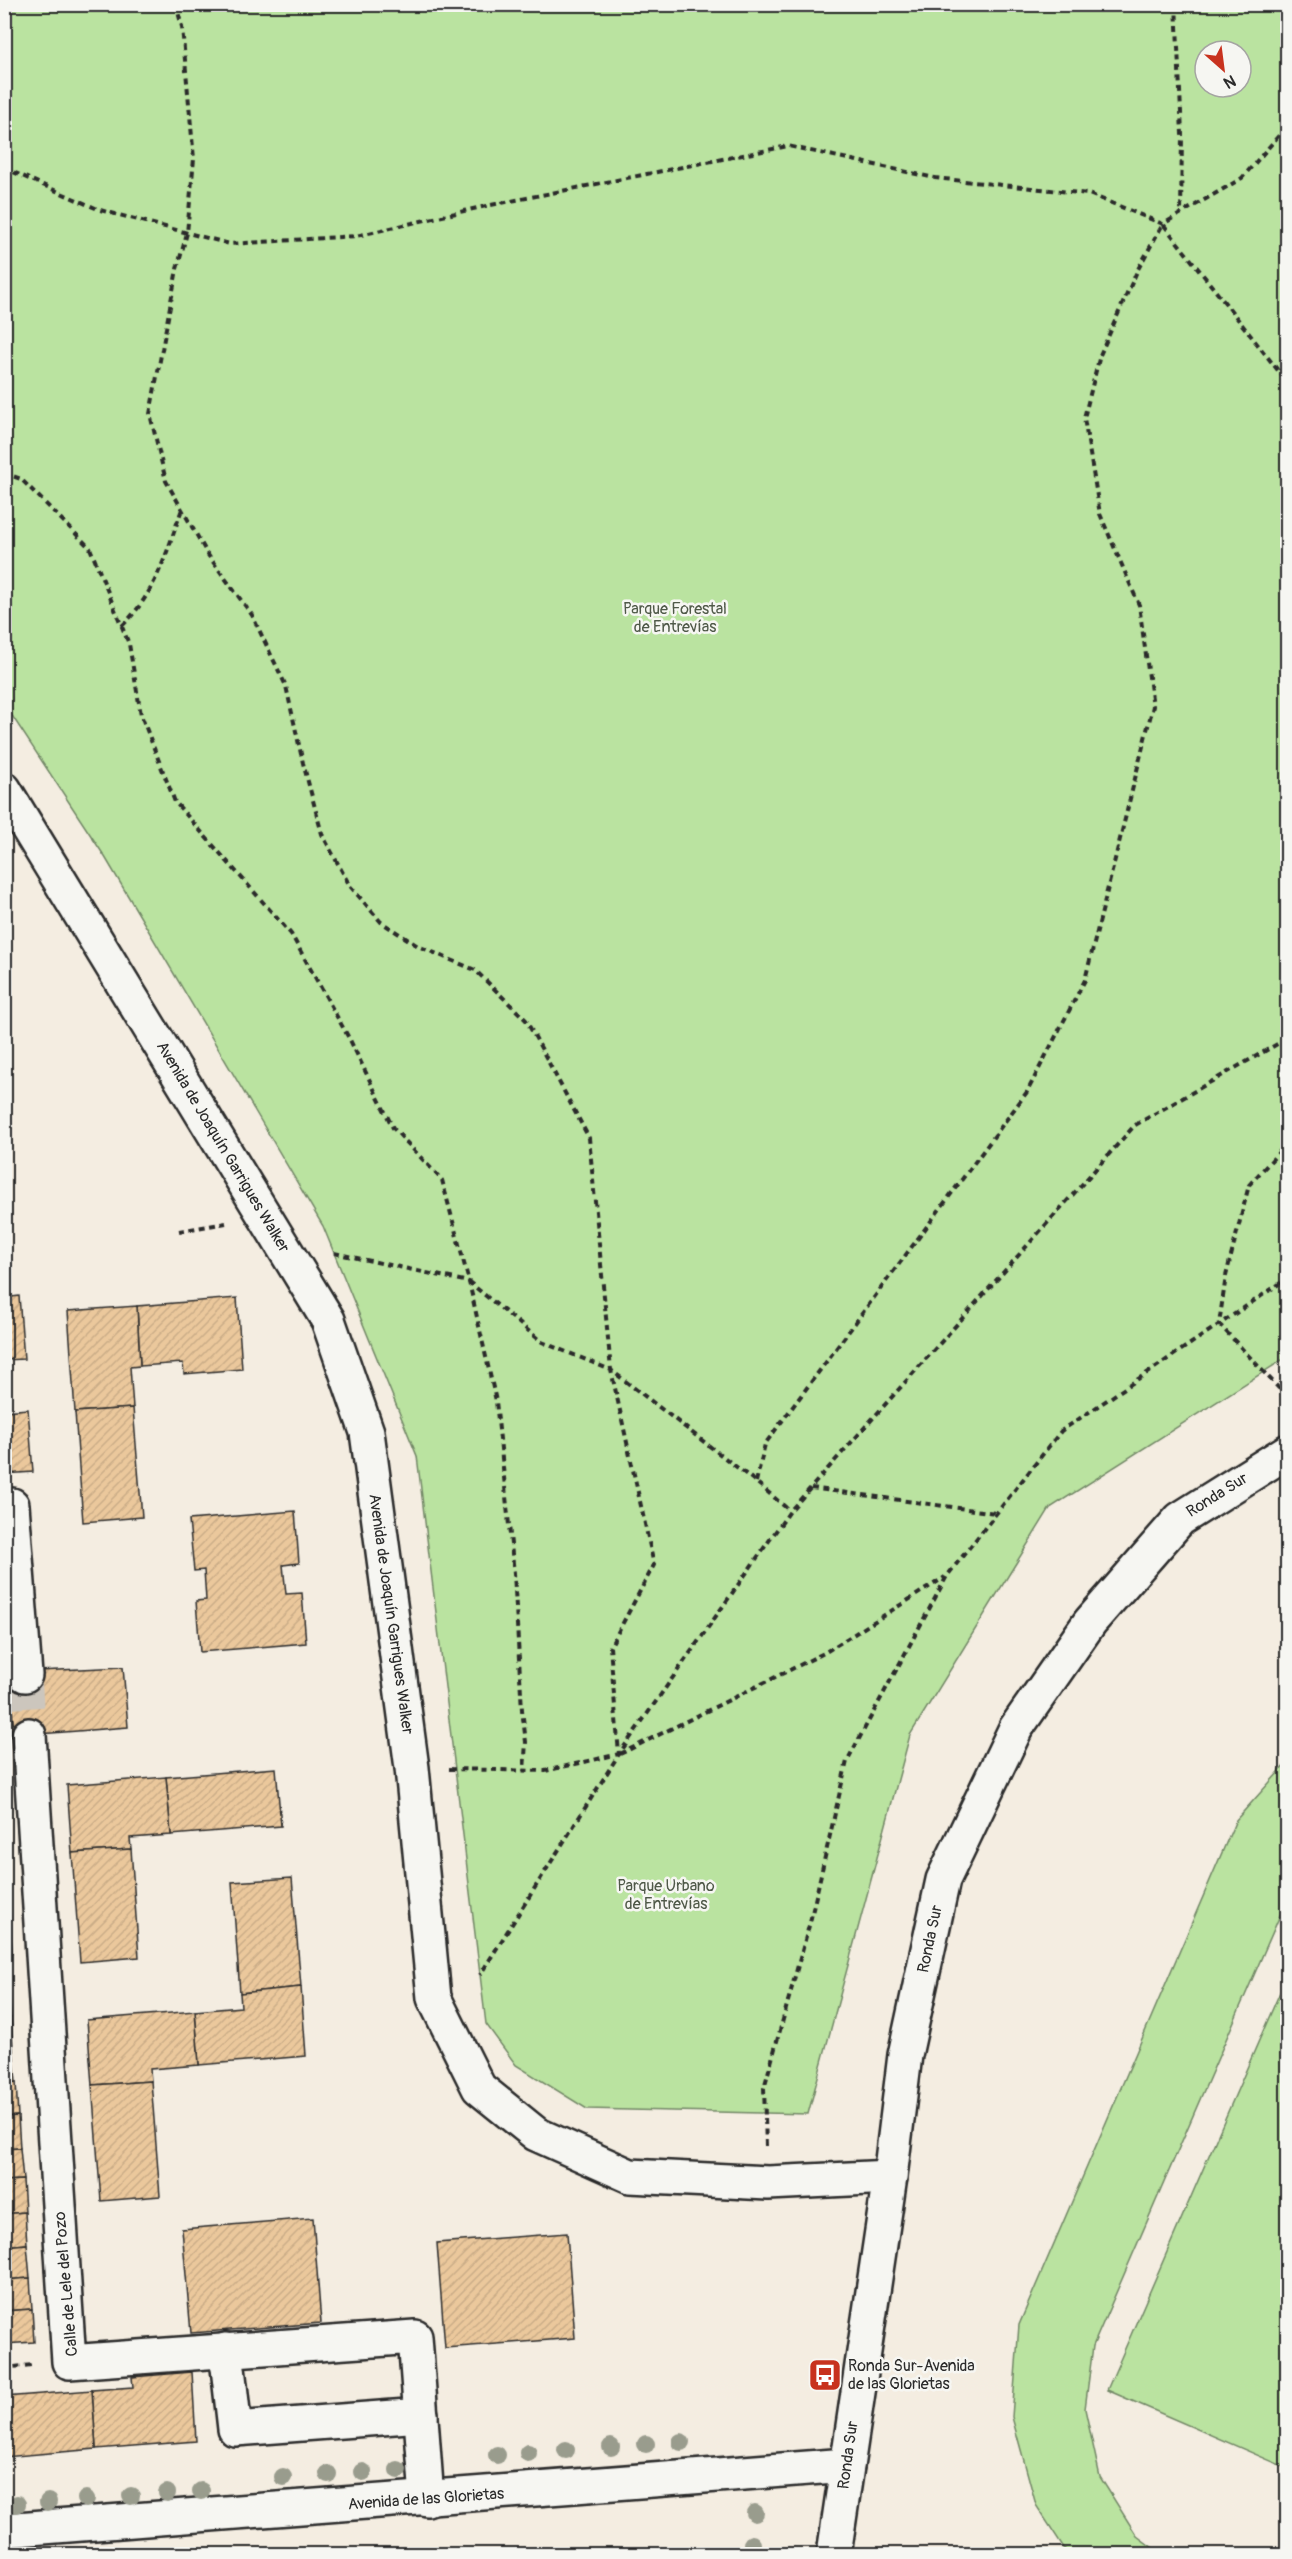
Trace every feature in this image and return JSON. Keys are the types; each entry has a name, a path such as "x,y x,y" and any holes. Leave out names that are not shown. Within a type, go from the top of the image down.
{"street":[{"name":"Avenida de Joaquín Garrigues Walker","path":"4,789 328,1320 367,1432 412,1768 434,1998 479,2088 536,2134 630,2176 768,2183 890,2177"},
{"name":"Ronda Sur","path":"834,2554 890,2177 905,2055 943,1880 1016,1728 1090,1622 1180,1519 1287,1451"},
{"path":"4,1506 12,1505 25,1676"},
{"name":"Calle de Lele del Pozo","path":"29,1735 69,2362 415,2337 427,2499"},
{"path":"226,2350 235,2429 421,2415"},
{"name":"Avenida de las Glorietas","path":"4,2530 847,2465"}],"path":[{"path":"176,4 183,38 194,159 187,233 177,269 150,414 166,481 208,555 252,615 286,686 322,834 350,886 381,921 418,946 476,970 526,1020 589,1138 611,1370 654,1565 610,1647 619,1754"},
{"path":"1176,4 1182,134 1181,214"},
{"path":"756,1482 765,1444 1027,1092 1085,980 1153,706 1139,605 1100,514 1084,418 1100,355 1138,269 1164,224 1242,178 1287,124"},
{"path":"4,168 100,210 230,244 356,236 486,206 789,146 935,178 1089,194 1164,224 1287,383"},
{"path":"4,473 21,479 90,548 129,644 141,715 175,802 291,934 350,1040 393,1128 442,1180 469,1282 496,1401 514,1573 526,1742 524,1771"},
{"path":"122,626 140,608 159,572 182,509"},
{"path":"480,1975 619,1754 790,1510 1135,1125 1287,1038"},
{"path":"1219,1324 1226,1276 1249,1185 1287,1142"},
{"path":"179,1231 266,1217"},
{"path":"334,1253 469,1282 542,1342 611,1370 790,1510"},
{"path":"766,2150 764,2088 810,1922 847,1761 947,1576 1061,1431 1287,1278"},
{"path":"1219,1324 1287,1398"},
{"path":"810,1488 996,1513"},
{"path":"412,1768 545,1771 619,1754 824,1653 947,1576"}],"green space":[{"name":"Parque Forestal de Entrevías","path":"4,5 1287,5 1287,1357 1050,1508 910,1735 808,2114 587,2109 516,2065 486,2024 417,1456 323,1226 105,857 5,705"},
{"path":"1287,1763 1287,1899 1093,2346 1085,2409 1100,2477 1137,2536 1161,2554 1068,2554 1036,2505 1012,2417 1019,2325 1236,1820"},
{"path":"1287,1976 1287,2468 1107,2390"}],"building":[{"path":"19,1296 24,1359 4,1360 4,1298"},
{"path":"237,1298 242,1369 184,1374 183,1363 140,1366 137,1306"},
{"path":"137,1306 140,1366 130,1367 133,1408 75,1412 68,1311"},
{"path":"133,1408 142,1517 83,1522 75,1412"},
{"path":"28,1409 33,1472 4,1474 4,1411"},
{"path":"295,1511 299,1563 283,1565 286,1594 302,1593 306,1643 200,1652 196,1601 206,1600 204,1570 194,1571 189,1520"},
{"path":"123,1667 128,1727 14,1736 9,1677 37,1674 38,1671"},
{"path":"9,1677 14,1736 4,1737 4,1678"},
{"path":"276,1768 281,1826 171,1835 166,1777"},
{"path":"166,1777 171,1835 130,1838 131,1849 72,1853 67,1785"},
{"path":"131,1849 139,1957 80,1962 72,1853"},
{"path":"4,1855 7,1887 4,1887"},
{"path":"292,1878 301,1987 240,1993 232,1882"},
{"path":"4,1887 7,1887 10,1920 4,1920"},
{"path":"4,1920 10,1920 12,1952 4,1952"},
{"path":"4,1952 9,1985 4,1986"},
{"path":"9,1985 11,2018 4,2018 4,1986"},
{"path":"301,1987 306,2056 199,2065 195,2011 241,2007 240,1993"},
{"path":"195,2011 199,2065 150,2069 151,2081 92,2085 87,2020"},
{"path":"4,2018 11,2018 13,2049 4,2050"},
{"path":"13,2049 16,2082 4,2083 4,2050"},
{"path":"151,2081 160,2196 101,2201 92,2085"},
{"path":"16,2082 18,2116 4,2117 4,2083"},
{"path":"18,2116 20,2148 4,2149 4,2117"},
{"path":"20,2148 23,2180 4,2181 4,2149"},
{"path":"23,2180 25,2212 4,2214 4,2181"},
{"path":"25,2212 27,2244 4,2246 4,2214"},
{"path":"313,2218 321,2323 191,2333 182,2229"},
{"path":"567,2233 575,2338 445,2348 437,2243"},
{"path":"27,2244 30,2278 4,2280 4,2246"},
{"path":"30,2278 32,2309 4,2311 4,2280"},
{"path":"32,2309 34,2342 4,2344 4,2311"},
{"path":"192,2372 196,2441 96,2449 92,2390 133,2387 132,2377"},
{"path":"92,2390 96,2449 4,2457 4,2397"}],"tunnel":[{"path":"25,1675 29,1735"}],"place":[{"name":"Ronda Sur-Avenida de las Glorietas","path":"825,2375"}],"park label":[{"name":"Parque Urbano de Entrevías","path":"666,1895"}]}
